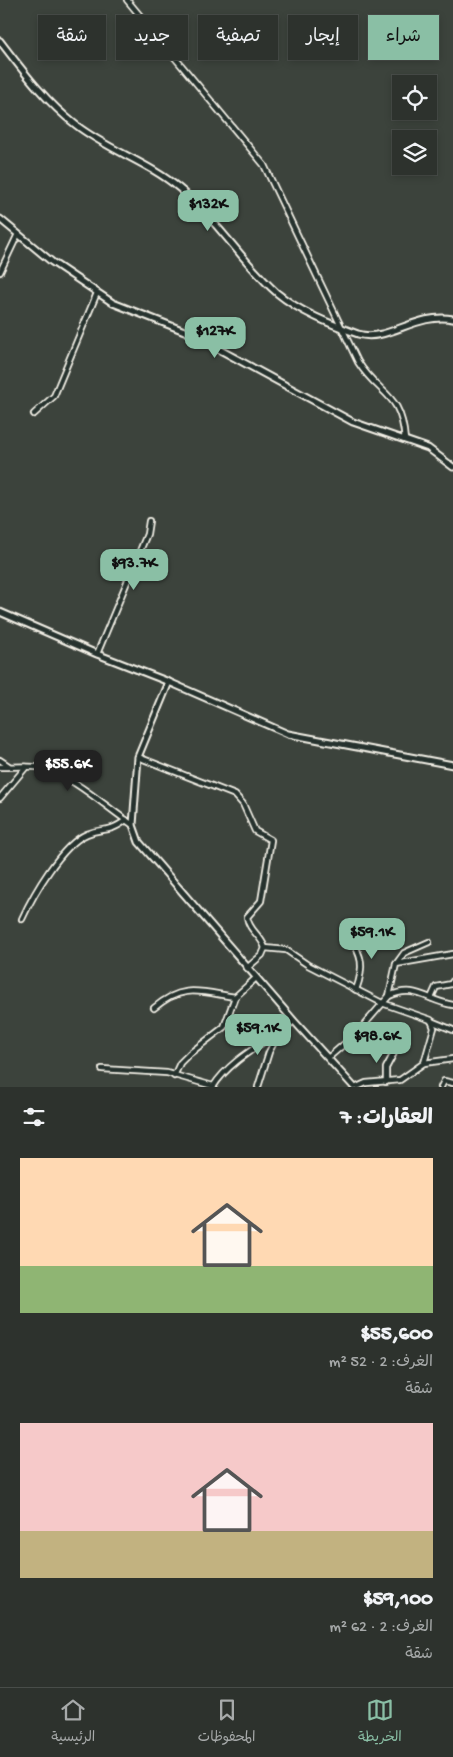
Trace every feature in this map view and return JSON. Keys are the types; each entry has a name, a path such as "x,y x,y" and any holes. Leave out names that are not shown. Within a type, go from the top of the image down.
{"street":[{"path":"127,0 264,165 340,327 365,373 382,388 398,407 404,422 405,440"},
{"path":"0,41 49,102 76,126 166,178 181,189 279,294 300,309 360,334 378,335 428,318 453,320"},
{"path":"0,219 97,293 130,312 188,332 353,422 370,430 428,448 453,467"},
{"path":"0,272 18,234"},
{"path":"34,414 54,395 97,293"},
{"path":"97,654 147,534 150,521"},
{"path":"0,612 288,734 453,765"},
{"path":"169,682 138,757 133,825 137,839 149,856 294,1022 355,1087 366,1083 400,1080 424,1064 453,1059"},
{"path":"138,757 235,795 243,804 255,831 271,840 261,901 247,917 251,928 261,939 265,948 262,955 248,968"},
{"path":"0,760 10,767"},
{"path":"0,766 26,766 54,773 133,825"},
{"path":"0,798 26,766"},
{"path":"0,792 6,790"},
{"path":"22,919 43,880 71,845 86,834 110,830 126,820"},
{"path":"349,934 362,960 362,974 356,990"},
{"path":"389,996 396,964 404,953 429,942"},
{"path":"265,948 286,950 382,1003 431,1020 453,1030"},
{"path":"396,964 453,954"},
{"path":"174,1076 180,1063 189,1054 224,1027 235,997 256,978"},
{"path":"431,998 436,987 451,984 453,981"},
{"path":"154,1008 165,998 185,991 200,990 235,997"},
{"path":"328,1058 358,1032 389,996 399,992 412,991 442,1004 453,1005"},
{"path":"424,1064 434,1028 431,1020"},
{"path":"102,1069 174,1076 213,1087 219,1078 261,1043 294,1022"},
{"path":"258,1087 269,1052 278,1033"},
{"path":"386,1082 386,1068 394,1054"},
{"path":"441,1087 444,1082 453,1083"}]}
